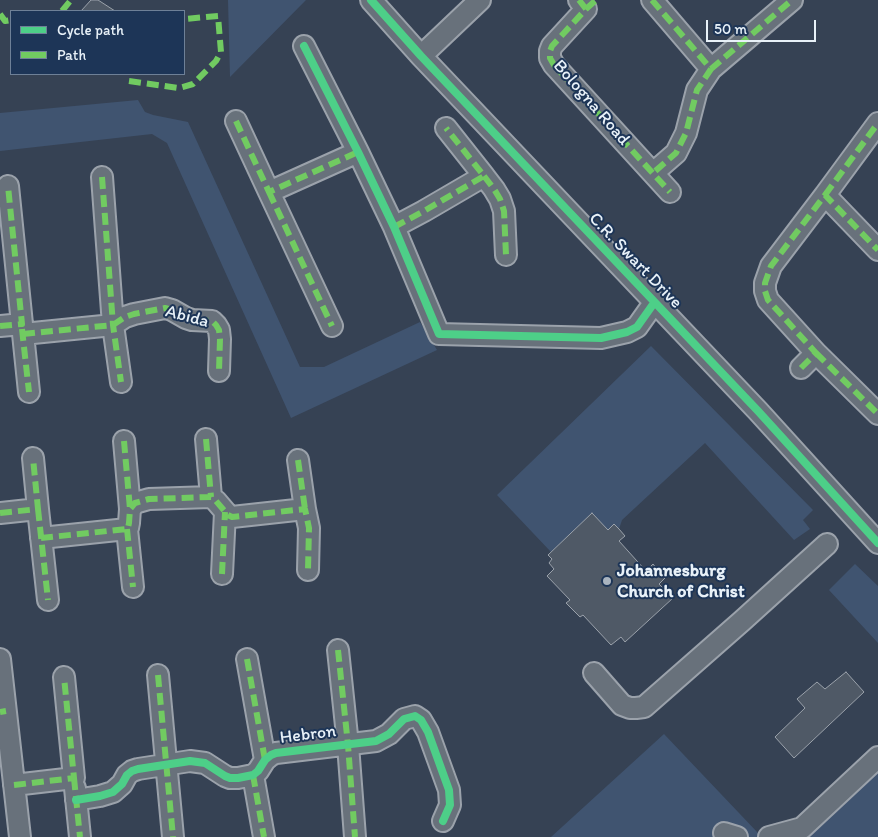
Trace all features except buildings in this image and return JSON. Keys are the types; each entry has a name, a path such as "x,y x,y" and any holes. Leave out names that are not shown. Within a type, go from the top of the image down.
{"street":[{"name":"C.R. Swart Drive","path":"371,0 421,56 654,303 758,410 878,543"},
{"path":"421,56 480,0"},
{"path":"652,0 711,69"},
{"path":"653,173 676,153 686,132 697,90 711,69 792,0"},
{"name":"Bologna Road","path":"587,3 552,46 550,58 554,65 670,192"},
{"path":"304,46 394,227 439,334 601,338 627,332 637,327 654,303"},
{"path":"236,121 332,326"},
{"path":"878,123 771,266 765,291 768,300 816,353 878,414"},
{"path":"446,128 494,189 500,200 504,211 506,255"},
{"path":"269,192 358,152"},
{"path":"394,227 484,176"},
{"path":"102,177 114,325 121,382"},
{"path":"8,186 29,392"},
{"path":"825,196 878,250"},
{"name":"Abida","path":"0,326 22,329 114,325 134,314 165,308 192,320 212,321 216,325 219,330 220,339 219,371"},
{"path":"801,368 816,353"},
{"path":"206,439 211,497"},
{"path":"124,441 130,509 130,523 127,529 133,587"},
{"path":"33,458 48,600"},
{"path":"298,460 309,528 308,570"},
{"path":"130,509 135,503 149,499 211,497 232,517 305,509"},
{"path":"0,513 38,509"},
{"path":"222,574 225,512"},
{"path":"41,538 127,529"},
{"path":"594,673 622,705 630,708 644,707 827,544"},
{"name":"Hebron","path":"338,650 356,837"},
{"path":"0,658 3,711 20,837"},
{"name":"Hebron","path":"247,660 259,768 264,837"},
{"path":"158,675 173,837"},
{"path":"64,677 80,837"},
{"name":"Hebron","path":"76,800 113,792 132,771 190,761 205,763 225,776 238,778 259,768 271,755 281,752 376,741 389,734 404,719 412,716 418,718 428,732 449,790 450,805 443,821"},
{"path":"769,837 802,828 878,757"},
{"path":"14,785 74,778"}],"shaded area":[{"path":"228,0 306,0 230,77"},
{"path":"138,100 145,112 188,122 300,367 324,367 420,322 437,350 291,418 167,143 152,134 0,151 0,113"},
{"path":"651,346 813,510 803,520 810,529 794,540 705,443 622,520 619,529 608,530 592,514 551,552 497,495"},
{"path":"855,564 878,586 878,643 829,590"},
{"path":"664,734 758,833 778,824 789,834 878,750 878,837 551,837"}],"marked path":[{"path":"63,10 71,0"},
{"path":"579,0 586,9 552,46 550,58 554,65 670,192"},
{"path":"586,9 596,0"},
{"path":"652,0 711,69 697,90 686,133 676,153 653,173"},
{"path":"711,69 792,0"},
{"path":"0,14 5,21 10,20"},
{"path":"129,81 179,88 193,84 216,61 221,52 218,16 185,19"},
{"path":"236,121 269,192 358,152"},
{"path":"825,195 878,123"},
{"path":"394,227 484,176 446,128"},
{"path":"484,176 500,199 504,211 506,255"},
{"path":"102,177 113,325 121,382"},
{"path":"0,326 22,324 8,186"},
{"path":"269,192 332,326"},
{"path":"801,368 816,353 768,300 765,283 771,266 825,195 878,250"},
{"path":"23,334 113,325 125,317 134,314 165,308 186,318 212,321 216,325 219,330 220,339 219,371"},
{"path":"22,329 29,392"},
{"path":"816,353 878,414"},
{"path":"206,439 211,497"},
{"path":"124,441 130,509"},
{"path":"0,513 38,509 33,458"},
{"path":"298,460 305,509"},
{"path":"41,538 127,529 130,509 135,503 149,499 211,497 232,517 305,509 309,528 308,570"},
{"path":"38,509 48,600"},
{"path":"222,574 225,512"},
{"path":"127,529 133,587"},
{"path":"338,650 355,837"},
{"path":"247,659 265,760"},
{"path":"158,675 173,837"},
{"path":"14,785 74,778 64,677"},
{"path":"0,712 6,711"},
{"path":"253,775 264,837"},
{"path":"74,778 80,837"}],"cycle path":[{"path":"371,0 421,56 758,411 878,543"},
{"path":"304,46 394,227 439,334 601,338 627,332 637,327 654,303"},
{"path":"76,800 113,792 132,771 190,761 205,763 230,778 253,775 265,760 276,753 376,741 389,734 404,719 415,716 421,720 428,732 449,790 450,805 443,821"}],"place":[{"name":"Johannesburg Church of Christ","path":"607,581"}]}
